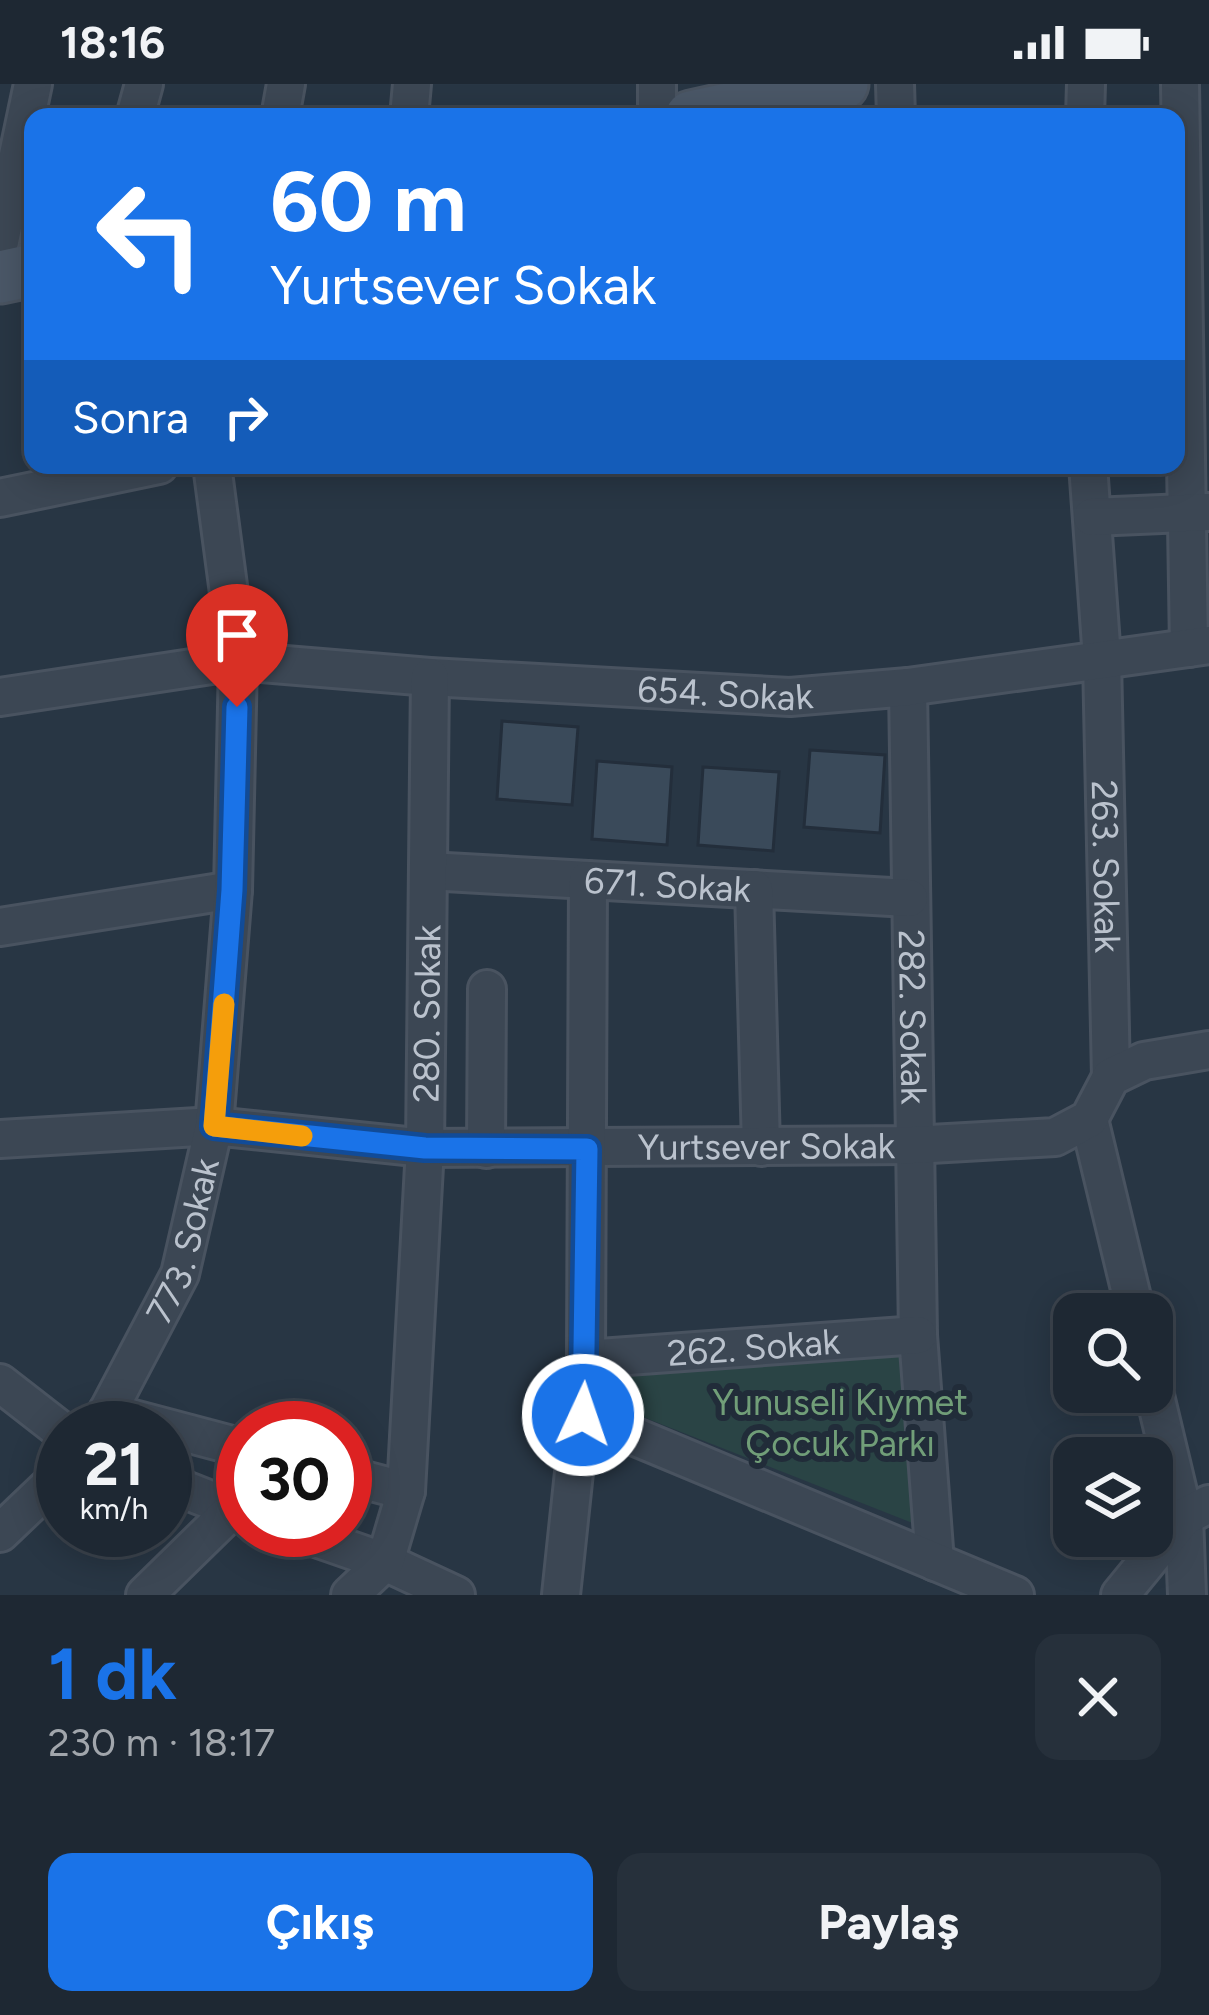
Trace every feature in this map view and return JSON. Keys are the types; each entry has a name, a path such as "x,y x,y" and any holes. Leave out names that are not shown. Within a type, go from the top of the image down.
{"main road":[{"path":"734,108 814,87"}],"street":[{"path":"0,241 24,127"},
{"path":"1185,156 1199,647"},
{"path":"0,498 116,474"},
{"name":"773. Sokak","path":"113,1401 180,1274 214,1126 232,890 238,662 213,474"},
{"name":"263. Sokak","path":"1089,474 1102,658 1111,1077"},
{"path":"1092,517 1198,512"},
{"name":"654. Sokak","path":"0,698 238,662 790,697 908,687 1199,647"},
{"name":"280. Sokak","path":"386,1562 406,1491 425,1148 430,677"},
{"name":"282. Sokak","path":"908,687 918,1335 935,1562"},
{"name":"671. Sokak","path":"428,871 909,898"},
{"path":"561,1595 586,1359 588,880"},
{"path":"754,889 761,1147"},
{"path":"0,928 232,890"},
{"path":"486,1148 487,989"},
{"path":"1131,1293 1089,1119 1111,1077 1144,1061 1208,1054"},
{"name":"Yurtsever Sokak","path":"0,1139 214,1126 425,1148 913,1145 1055,1137 1089,1119"},
{"name":"262. Sokak","path":"586,1359 918,1335"},
{"path":"1,1386 36,1412"},
{"path":"1163,1413 1197,1510 1187,1595"},
{"path":"583,1415 1015,1595"},
{"path":"372,1482 406,1491"},
{"path":"0,1534 36,1499"},
{"path":"1120,1595 1197,1510"},
{"path":"145,1595 216,1531"},
{"path":"371,1557 456,1595"},
{"path":"350,1595 386,1562"}],"green space":[{"name":"Yunuseli Kıymet Çocuk Parkı","path":"902,1352 915,1524 610,1404 609,1373"}],"building":[{"path":"502,721 578,727 572,805 497,799"},
{"path":"810,750 885,755 880,833 804,827"},
{"path":"597,761 672,767 667,845 592,839"},
{"path":"703,767 779,772 773,851 698,845"}],"slow traffic":[{"path":"224,1004 214,1126 302,1136"}],"route":[{"path":"237,707 232,890 214,1126 425,1148 587,1149 583,1415"}]}
